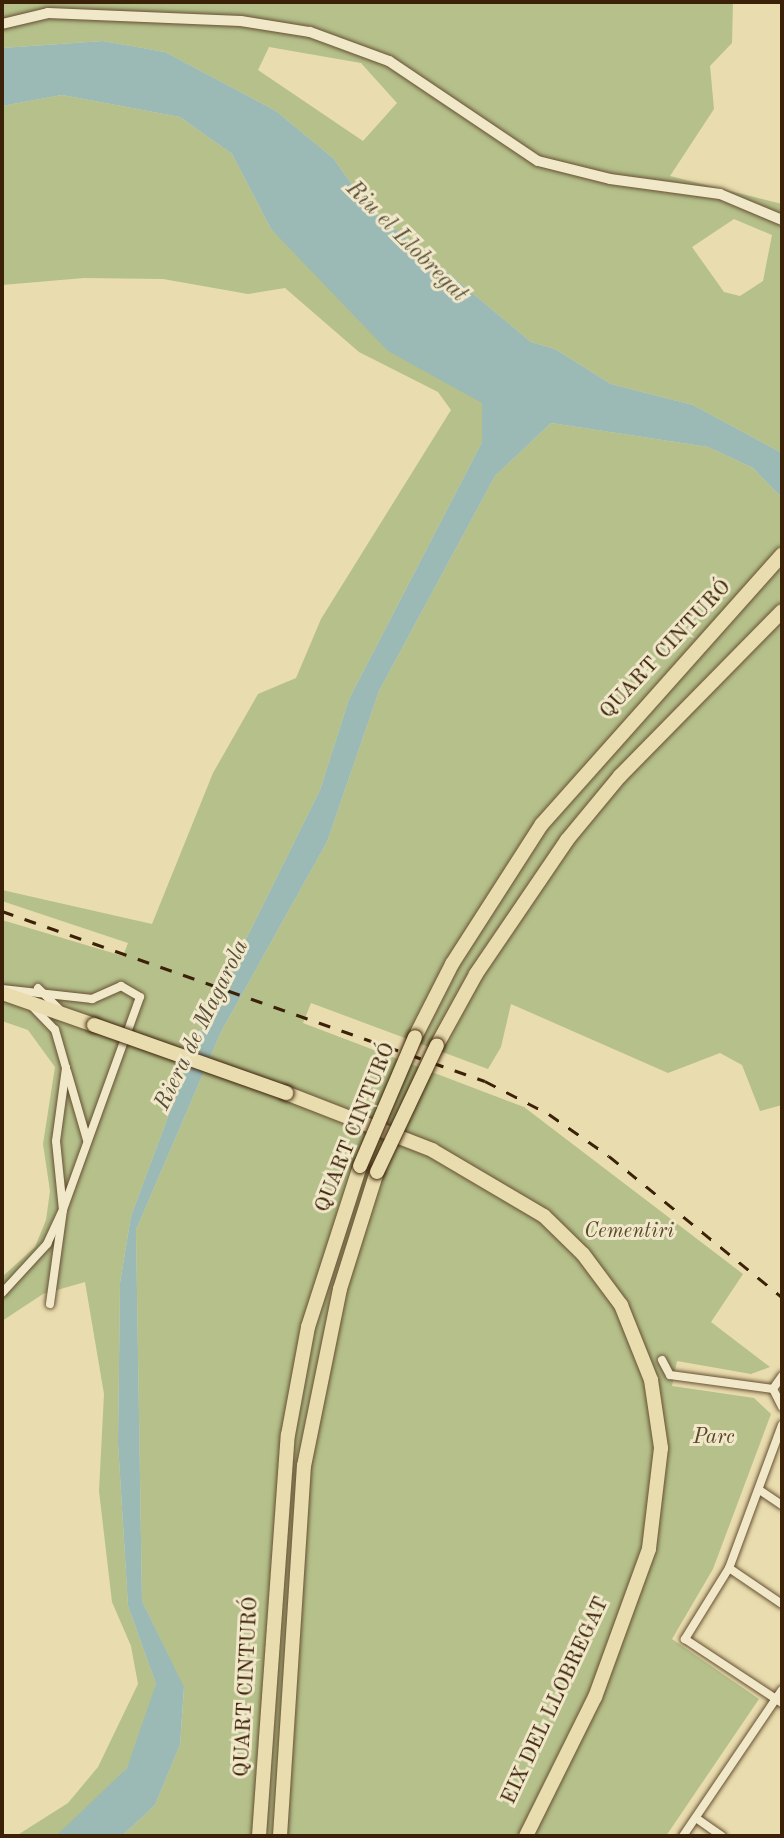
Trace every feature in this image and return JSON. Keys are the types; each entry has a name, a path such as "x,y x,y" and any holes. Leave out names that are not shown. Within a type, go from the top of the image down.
{"highway":[{"name":"QUART CINTURÓ","path":"259,1836 288,1436 308,1328 360,1166 415,1037 452,964 570,789 782,555"},
{"name":"QUART CINTURÓ","path":"280,1836 304,1466 340,1289 377,1172 437,1045 476,974 567,840 620,776 782,611"},
{"name":"EIX DEL LLOBREGAT","path":"2,991 286,1093 432,1150 489,1182 559,1230 621,1305 651,1380 661,1448 649,1549 634,1604 526,1836"},
{"name":"EIX DEL LLOBREGAT","path":"489,1182 554,1237 604,1293 642,1377 652,1443 646,1526 629,1591 518,1836"}],"street":[{"path":"2,24 48,13 241,21 310,32 389,61 538,161 610,179 720,194 782,220"},
{"path":"2,991 38,988 92,999 121,986 140,997 64,1210 47,1244 2,1293"},
{"path":"38,988 68,1015 55,1030"},
{"path":"27,1001 55,1030 87,1140"},
{"path":"50,1304 64,1210 56,1141 66,1068"},
{"path":"662,1360 670,1375 773,1389"},
{"path":"773,1389 782,1376"},
{"path":"773,1389 782,1407"},
{"path":"779,1701 685,1639 729,1568 761,1490 782,1425"},
{"path":"761,1490 782,1505"},
{"path":"729,1568 782,1604"},
{"path":"684,1836 779,1701 782,1690"},
{"path":"696,1818 722,1836"}],"green space":[{"path":"2,2 733,2 732,43 710,66 714,109 670,176 782,204 782,453 693,405 611,384 555,349 531,342 367,205 333,158 276,111 165,52 103,41 2,48","holes":["269,47 361,63 397,103 363,141 258,70","734,219 772,235 763,281 740,296 724,292 692,247"]},
{"path":"62,95 180,117 232,154 271,229 441,378 482,402 482,442 349,699 320,790 198,1036 131,1216 120,1283 118,1443 128,1606 156,1684 147,1727 127,1768 81,1818 56,1836 16,1836 68,1803 98,1767 138,1684 131,1646 112,1602 99,1491 104,1394 85,1282 43,1294 2,1321 2,1277 35,1247 46,1220 50,1191 43,1144 55,1067 28,1030 2,1021 2,920 123,956 128,943 2,901 2,890 152,924 213,773 258,694 296,678 321,619 451,410 438,392 359,352 285,288 248,294 163,279 84,278 2,285 2,106"},
{"path":"551,423 708,447 753,468 782,498 782,1105 760,1111 742,1065 720,1053 668,1073 511,1004 501,1047 488,1069 311,1003 303,1023 524,1107 743,1274 711,1322 770,1367 751,1374 677,1361 672,1386 754,1398 771,1414 713,1569 672,1639 759,1699 666,1836 122,1836 155,1805 180,1745 184,1688 142,1601 136,1230 221,1032 327,842 379,691 495,476"}],"water":[{"name":"Riu el Llobregat","path":"103,41 165,52 276,111 333,158 367,205 531,342 555,349 611,384 693,405 782,453 782,498 753,468 708,447 551,423 495,476 379,691 327,842 221,1032 136,1230 142,1601 184,1687 180,1745 155,1805 122,1836 56,1836 127,1768 156,1684 128,1606 118,1443 120,1283 131,1216 198,1036 320,790 349,699 482,442 482,403 388,351 271,229 232,154 180,117 62,95 2,106 2,48"}],"railway":[{"path":"2,911 485,1081 549,1114 609,1156 782,1297"}],"water label":[{"name":"Riera de Magarola","path":"202,1025"}],"park label":[{"name":"Cementiri","path":"629,1232"},
{"name":"Parc","path":"714,1438"}]}
